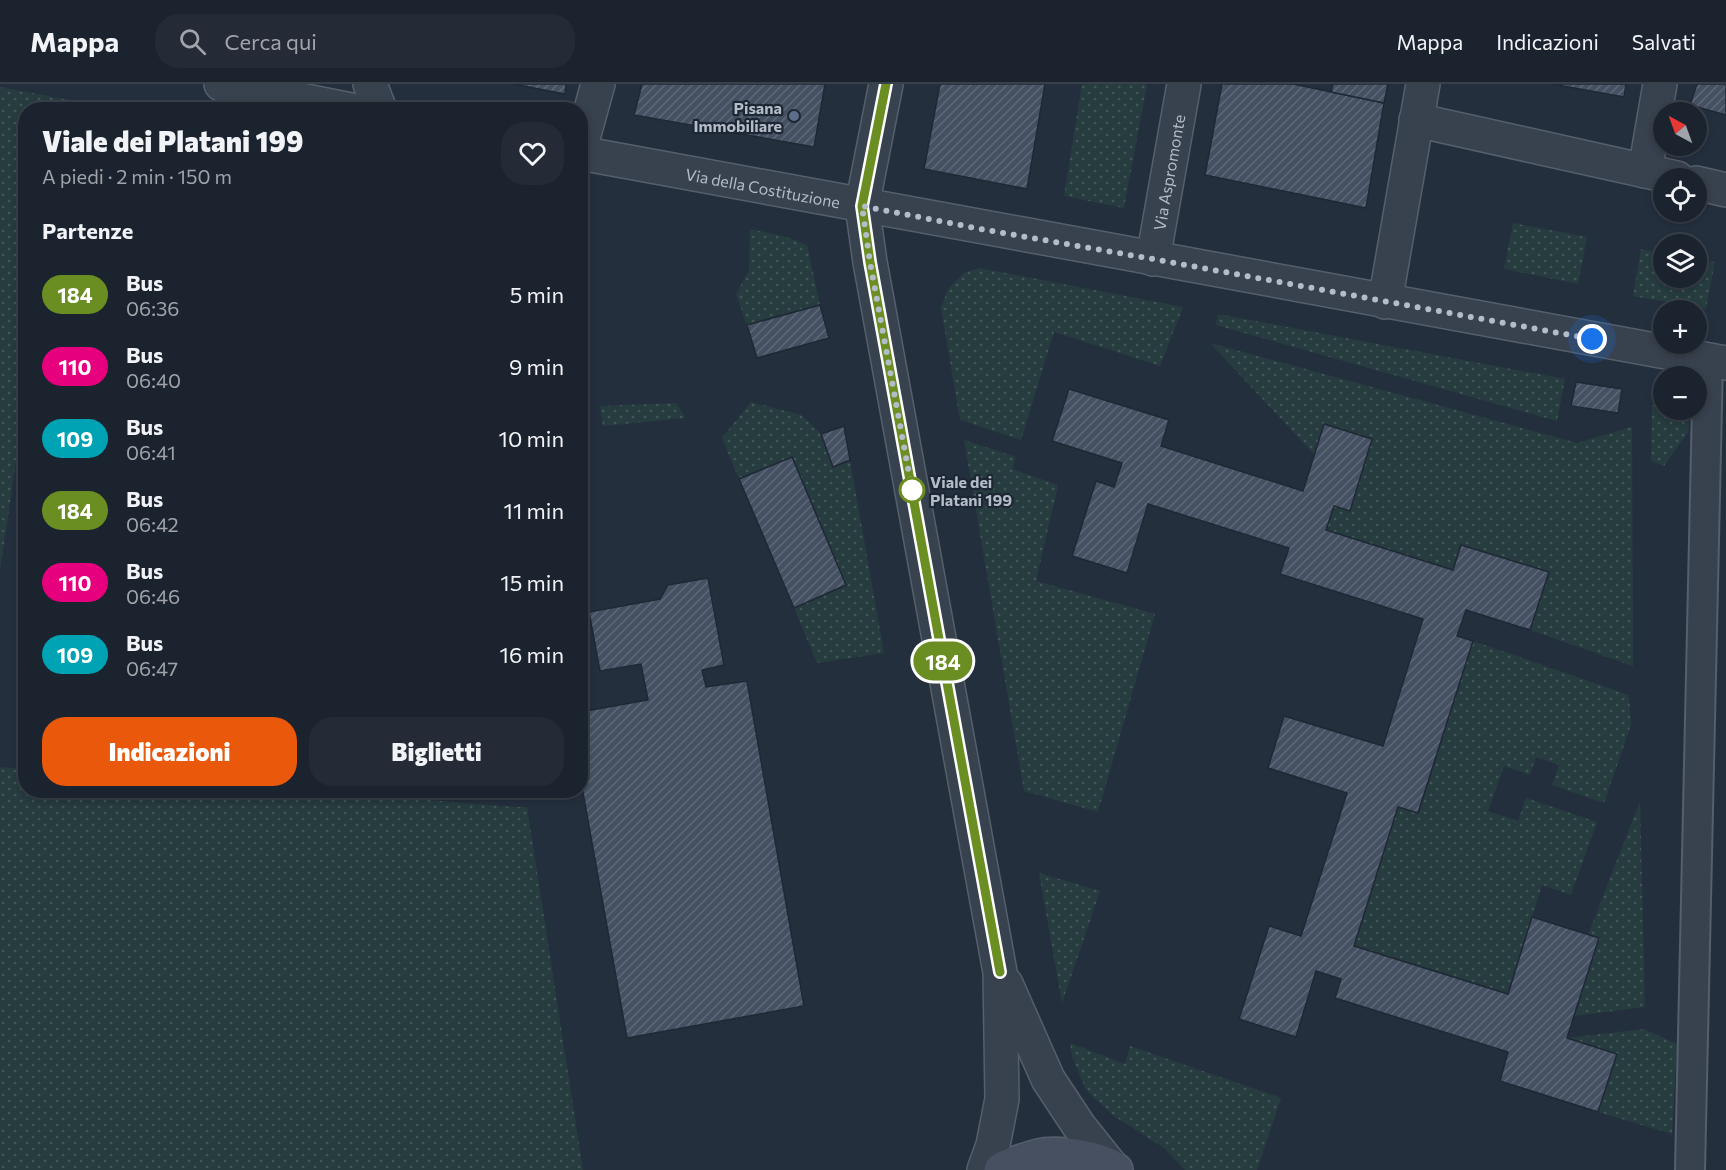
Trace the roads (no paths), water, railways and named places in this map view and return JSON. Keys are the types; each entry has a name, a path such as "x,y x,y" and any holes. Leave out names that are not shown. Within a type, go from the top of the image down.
{"main road":[{"path":"1001,1170 1040,1155 1076,1155 1114,1168"}],"street":[{"path":"221,84 334,100"},
{"path":"370,84 377,102"},
{"path":"588,121 598,84"},
{"path":"886,84 862,206 870,262 1000,972 1002,1099 993,1145 984,1170"},
{"name":"Via Aspromonte","path":"1153,259 1184,84"},
{"path":"1384,302 1423,84"},
{"path":"1645,171 1660,84"},
{"path":"1416,120 1653,173"},
{"name":"Via della Costituzione","path":"588,153 986,230 1717,361"},
{"path":"1707,185 1726,189"},
{"path":"1000,972 1048,1079 1079,1126 1114,1168"}],"lane":[{"path":"1690,1170 1717,361"}],"place":[{"name":"Pisana Immobiliare","path":"794,116"},
{"name":"Viale dei Platani 199","path":"912,490"}]}
